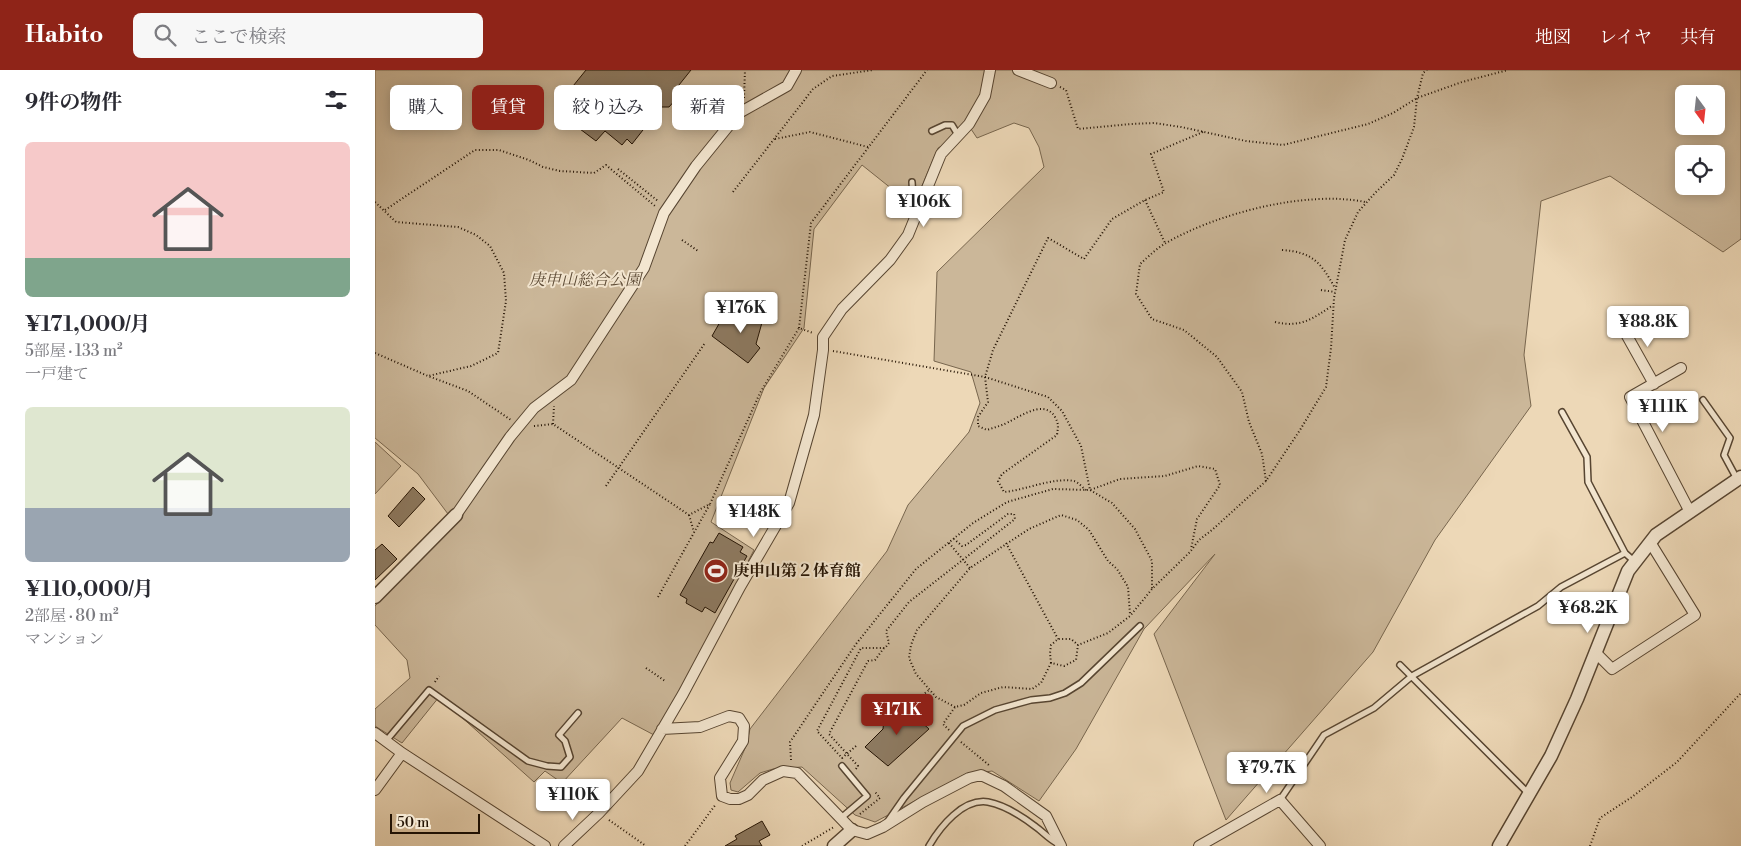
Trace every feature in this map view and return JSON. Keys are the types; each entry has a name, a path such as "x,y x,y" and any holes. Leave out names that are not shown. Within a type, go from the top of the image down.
{"street":[{"path":"744,110 787,86 796,70"},
{"path":"564,846 599,813 638,771 789,503 815,415 823,337 842,309 890,260 908,234 941,154 969,124 985,96 990,70"},
{"path":"1018,70 1051,83"},
{"path":"375,597 456,516 518,427 535,408 571,380 644,268 662,208 725,130"},
{"path":"1621,325 1654,384"},
{"path":"1681,368 1630,397 1690,512"},
{"path":"1499,846 1551,756 1628,571 1656,535 1739,478"},
{"path":"1595,652 1612,669 1695,615 1650,542"},
{"path":"662,729 701,726 729,716 739,718 744,726 743,741 719,778 722,796 729,799 739,799 748,795 763,780 783,771 797,773 847,824 867,834 883,827 923,802 969,778 981,775 1004,786 1046,816 1061,845"},
{"path":"375,733 402,753 545,846"},
{"path":"375,790 402,753"},
{"path":"1199,846 1212,843 1280,800 1319,846"},
{"path":"833,846 847,824"}],"lane":[{"path":"932,131 945,125 952,125 959,135"},
{"path":"912,182 914,218"},
{"path":"1703,400 1730,438 1723,455 1739,478"},
{"path":"1562,412 1587,458 1588,482 1625,552 1635,562"},
{"path":"1280,800 1324,735 1375,708 1412,676 1538,606 1561,588 1625,552"},
{"path":"883,827 904,798 963,726 995,710 1065,693 1081,682 1140,626"},
{"path":"1401,665 1529,795"},
{"path":"386,741 429,690 528,761 547,766 561,767 571,757 565,741 559,735 578,714"},
{"path":"842,766 867,796 847,824"},
{"path":"929,846 935,835 951,818 968,805 987,802 1007,810 1035,826 1061,845"}],"path":[{"path":"744,90 745,70"},
{"path":"733,192 813,89 833,76 873,70"},
{"path":"658,597 710,504 760,393 799,328 811,223 927,70"},
{"path":"1078,645 1109,633 1130,616 1152,589 1190,552 1199,540 1266,480 1300,430 1326,387 1335,288 1345,240 1358,212 1394,174 1402,160 1414,127 1417,98 1423,73 1427,70"},
{"path":"1051,83 1066,90 1078,129 1154,123 1246,141 1283,145 1369,124 1393,114 1417,98 1462,82 1508,70"},
{"path":"774,139 810,132 868,147"},
{"path":"1086,490 1076,481 1058,481 1004,492 997,481 1002,474 1057,435 1059,424 1052,412 1042,408 1027,412 1001,426 987,430 978,426 978,417 988,402 985,376 997,342 1048,238 1084,260 1112,219 1145,200 1164,192 1151,154 1203,132"},
{"path":"385,210 475,150 499,150 543,167 560,170 594,173 606,165 662,208"},
{"path":"618,169 662,208"},
{"path":"1266,480 1262,454 1249,422 1242,392 1217,357 1184,330 1152,319 1136,294 1139,264 1165,243 1205,224 1257,207 1306,200 1347,198 1366,202"},
{"path":"1145,200 1165,243"},
{"path":"375,202 396,222 459,227 475,235 490,246 504,273 506,302 498,353 471,366 428,376"},
{"path":"681,240 698,251"},
{"path":"1283,250 1303,253 1316,260 1326,271 1335,288"},
{"path":"1321,290 1335,292"},
{"path":"1275,322 1300,324 1314,318 1333,304"},
{"path":"799,328 823,337"},
{"path":"606,486 705,343"},
{"path":"823,350 985,376 1048,397 1062,412 1081,446 1090,490 1112,504 1135,529 1152,561 1152,589"},
{"path":"375,353 468,391 518,427 553,424 689,516 694,532"},
{"path":"791,772 790,742 851,652 916,568 973,524 1007,502 1053,489 1090,490 1120,479 1165,476 1197,466 1215,469 1220,486 1197,518 1190,552"},
{"path":"689,516 710,504"},
{"path":"855,769 858,766 829,734 867,661 875,660 889,643 886,631 909,602 1015,519 1014,514 1009,514 966,545 962,546 954,539"},
{"path":"1078,645 1071,639 1058,639 1051,645 1051,663 1041,684 1033,689 1003,688 981,693 964,705 955,707 936,697 929,690 916,674 909,658 911,645 917,630 970,568 1029,529 1061,515 1077,520 1089,530 1108,560 1117,569 1128,587 1130,616"},
{"path":"949,543 970,568"},
{"path":"1006,543 1058,639"},
{"path":"1051,663 1064,666 1076,660 1078,645"},
{"path":"856,746 842,758 817,731 861,648 885,648"},
{"path":"647,668 665,681"},
{"path":"433,685 439,676"},
{"path":"914,702 929,690"},
{"path":"1590,846 1600,818 1632,797 1677,762 1741,693"},
{"path":"955,707 943,724 955,738 990,766"},
{"path":"802,846 833,828 847,824 879,798 873,791"},
{"path":"685,846 722,796"},
{"path":"599,813 646,846"}],"green space":[{"name":"庚申山総合公園","path":"375,70 1741,70 1741,239 1723,252 1610,176 1541,201 1524,355 1531,406 1435,540 1373,652 1226,820 1154,634 1215,554 1144,629 1076,749 1039,801 992,771 964,775 875,822 855,815 802,767 773,769 760,773 738,792 731,790 730,783 746,746 750,729 887,551 908,505 969,432 980,403 971,372 934,361 937,272 1044,167 1039,147 1029,128 1014,123 977,138 971,129 938,148 911,212 892,189 862,165 814,229 804,328 764,388 711,522 754,550 697,660 654,735 622,718 562,783 545,771 534,782 439,697 402,743 375,726 375,709 410,678 407,660 375,625 375,606 454,522 418,474 375,438"},
{"path":"375,442 401,466 375,494"}],"building":[{"path":"586,70 691,70 679,85 672,85 672,104 669,107 662,107 662,85 574,85"},
{"path":"581,130 643,130 632,144 627,139 622,145 605,131 596,141"},
{"path":"747,309 763,319 756,344 760,348 748,363 712,336 720,322 725,323"},
{"path":"413,487 425,499 399,527 388,516"},
{"name":"庚申山第２体育館","path":"719,533 743,547 740,552 747,556 715,613 705,607 702,612 686,603 687,599 680,595 710,542 713,543"},
{"path":"382,544 397,559 375,580 375,550"},
{"path":"906,708 929,729 888,766 865,747 883,729 884,718 895,716"},
{"path":"762,821 770,835 759,841 762,846 725,846 737,839 735,836"}],"place":[{"name":"庚申山第２体育館","path":"716,571"}]}
